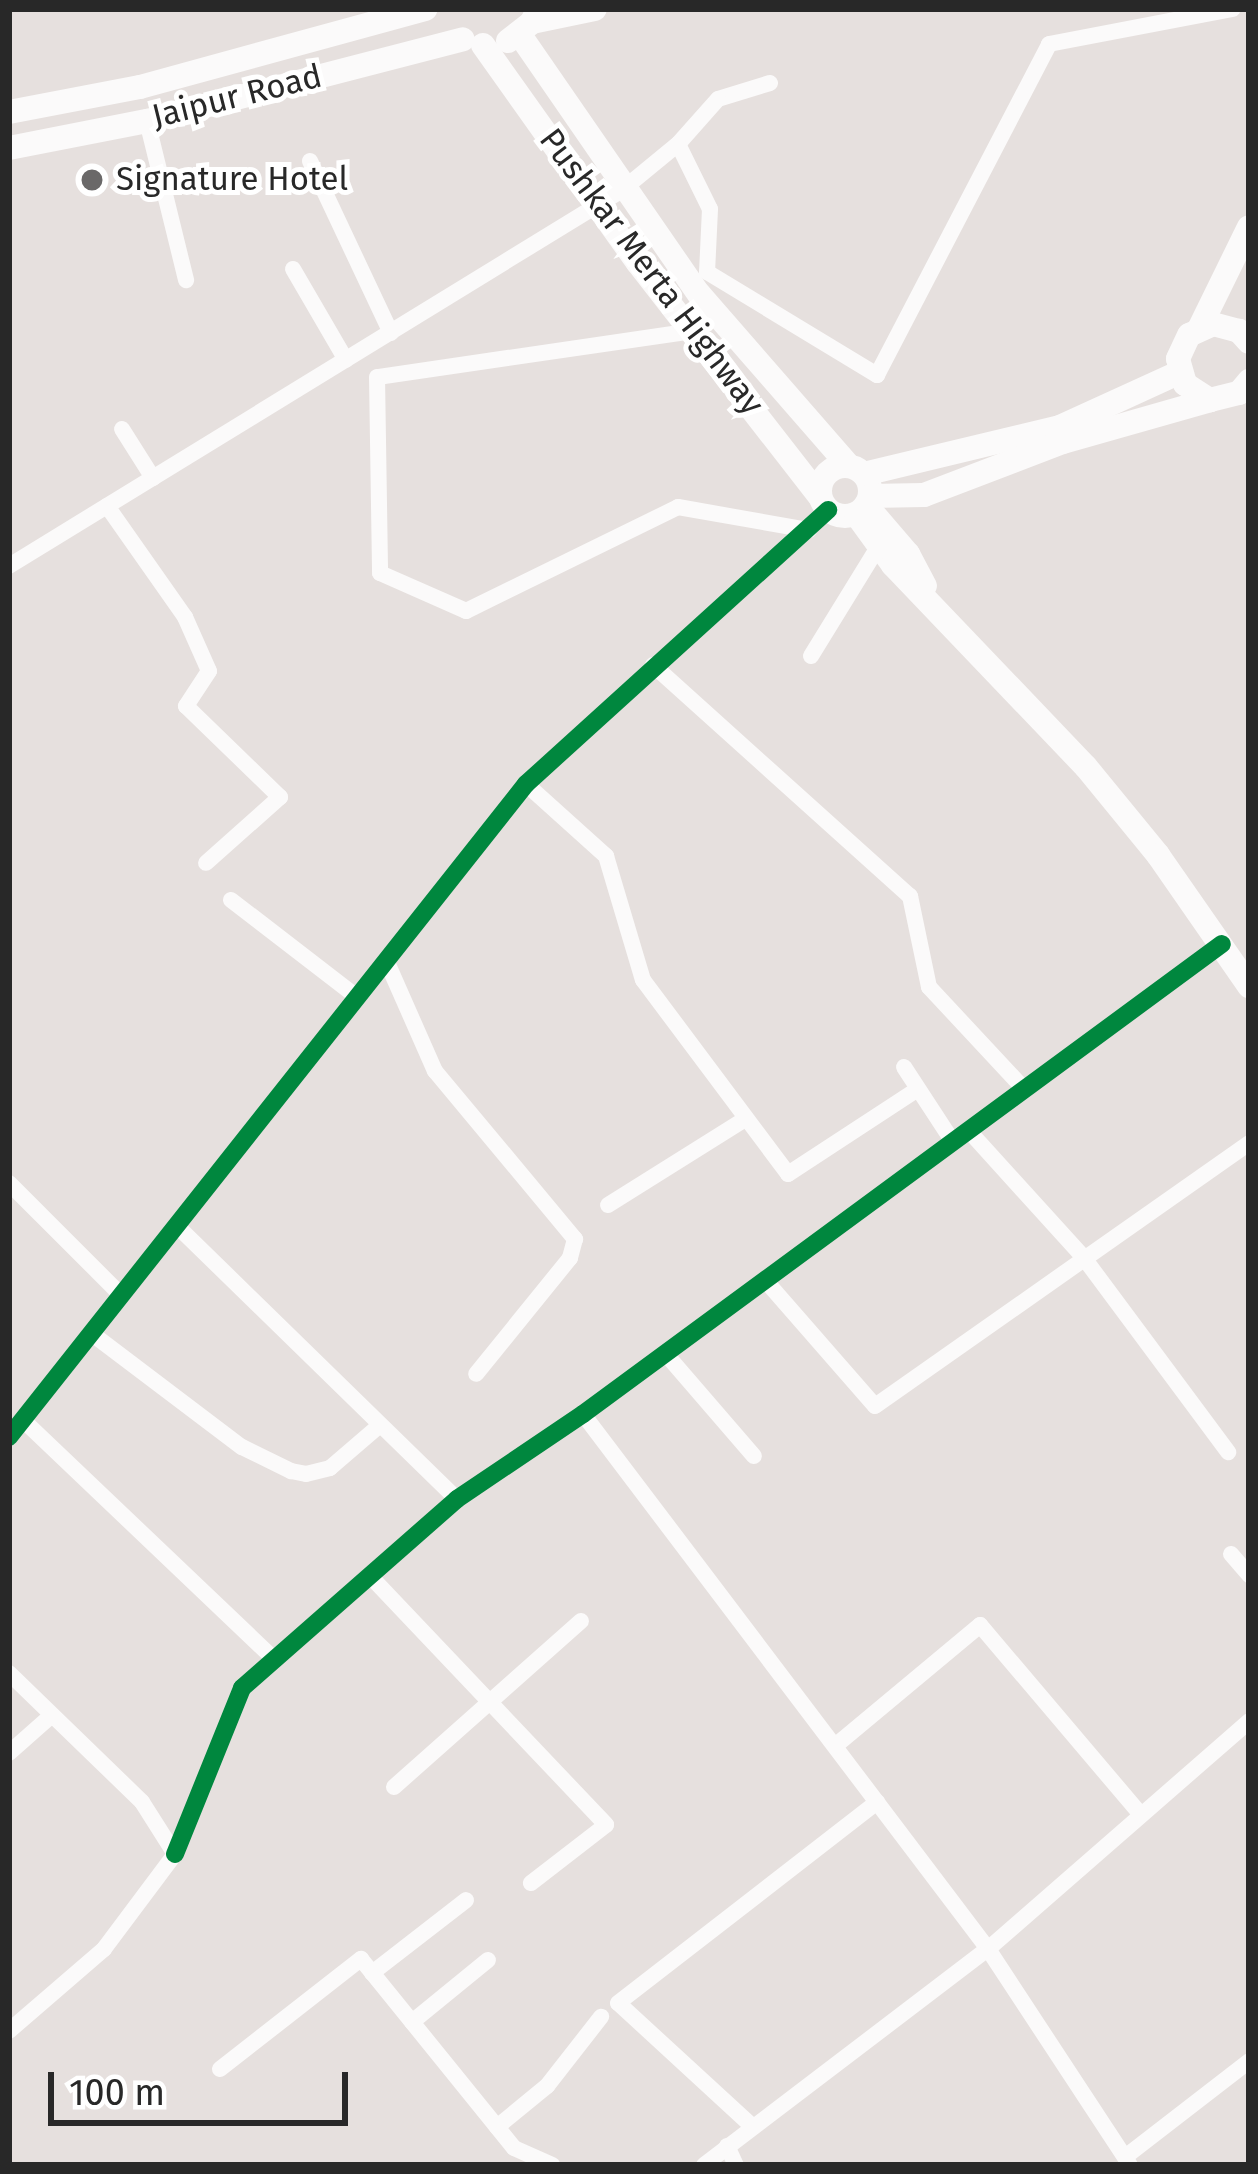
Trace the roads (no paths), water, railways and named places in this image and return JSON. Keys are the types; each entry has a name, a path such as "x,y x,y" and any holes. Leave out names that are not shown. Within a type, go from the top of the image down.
{"street":[{"name":"Jaipur Road","path":"9,112 140,87 426,9"},
{"name":"Pushkar Merta Highway","path":"440,9 473,42 824,504"},
{"path":"530,22 595,9"},
{"path":"678,144 710,209 706,272 877,375 1049,44 1235,9 1249,11"},
{"name":"Jaipur Road","path":"9,148 148,121 473,42 530,22"},
{"name":"Pushkar Merta Highway","path":"530,22 622,190 699,294 861,491 908,554 938,609"},
{"path":"9,566 622,190 678,144 718,99 770,83"},
{"path":"148,121 186,280"},
{"path":"310,161 391,333"},
{"path":"1229,400 1194,392 1180,372 1182,346 1200,327 1249,227"},
{"path":"293,269 346,360"},
{"path":"1247,339 1249,307"},
{"path":"1200,327 1227,325 1247,339"},
{"path":"693,331 377,377 380,573 466,611 678,507 809,530"},
{"path":"824,504 842,517 861,491 1060,427 1180,372"},
{"path":"9,1437 526,784 652,665 809,530 824,504 826,474 861,491 925,494 1063,442 1229,400 1249,381"},
{"path":"122,429 153,478"},
{"name":"Pushkar Merta Highway","path":"861,491 878,547 938,609"},
{"path":"107,506 185,617 209,671 186,706 280,797 206,863"},
{"path":"811,656 878,547"},
{"path":"938,609 1086,767 1249,986"},
{"path":"652,665 910,896 929,987 1025,1090"},
{"path":"526,784 606,856 644,980 788,1174 918,1089"},
{"path":"231,900 357,998"},
{"path":"9,2031 104,1949 175,1854 242,1688 457,1499 583,1414 1222,944"},
{"path":"386,960 435,1071 575,1239 570,1258 476,1374"},
{"path":"904,1067 953,1142"},
{"path":"608,1205 746,1120"},
{"path":"969,1131 1084,1258 1228,1452"},
{"path":"765,1280 875,1406 1249,1143"},
{"path":"9,1183 121,1295"},
{"path":"176,1225 457,1499"},
{"path":"91,1333 242,1447 291,1471 306,1474 330,1468 380,1425"},
{"path":"665,1353 754,1456"},
{"path":"583,1414 988,1948 1127,2161 1249,2061"},
{"path":"22,1420 275,1660"},
{"path":"1231,1554 1249,1575"},
{"path":"372,1578 605,1825 531,1883"},
{"path":"394,1787 581,1621"},
{"path":"835,1746 980,1625 1141,1815"},
{"path":"9,1673 142,1802 175,1854"},
{"path":"9,1754 52,1715"},
{"path":"704,2165 988,1948 1249,1721"},
{"path":"753,2127 618,2002 878,1802"},
{"path":"372,1972 466,1900"},
{"path":"220,2068 361,1959 514,2148 551,2165"},
{"path":"412,2022 488,1960"},
{"path":"497,2127 547,2086 601,2017"},
{"path":"727,2146 736,2165"}],"place":[{"name":"Signature Hotel","path":"92,180"}]}
